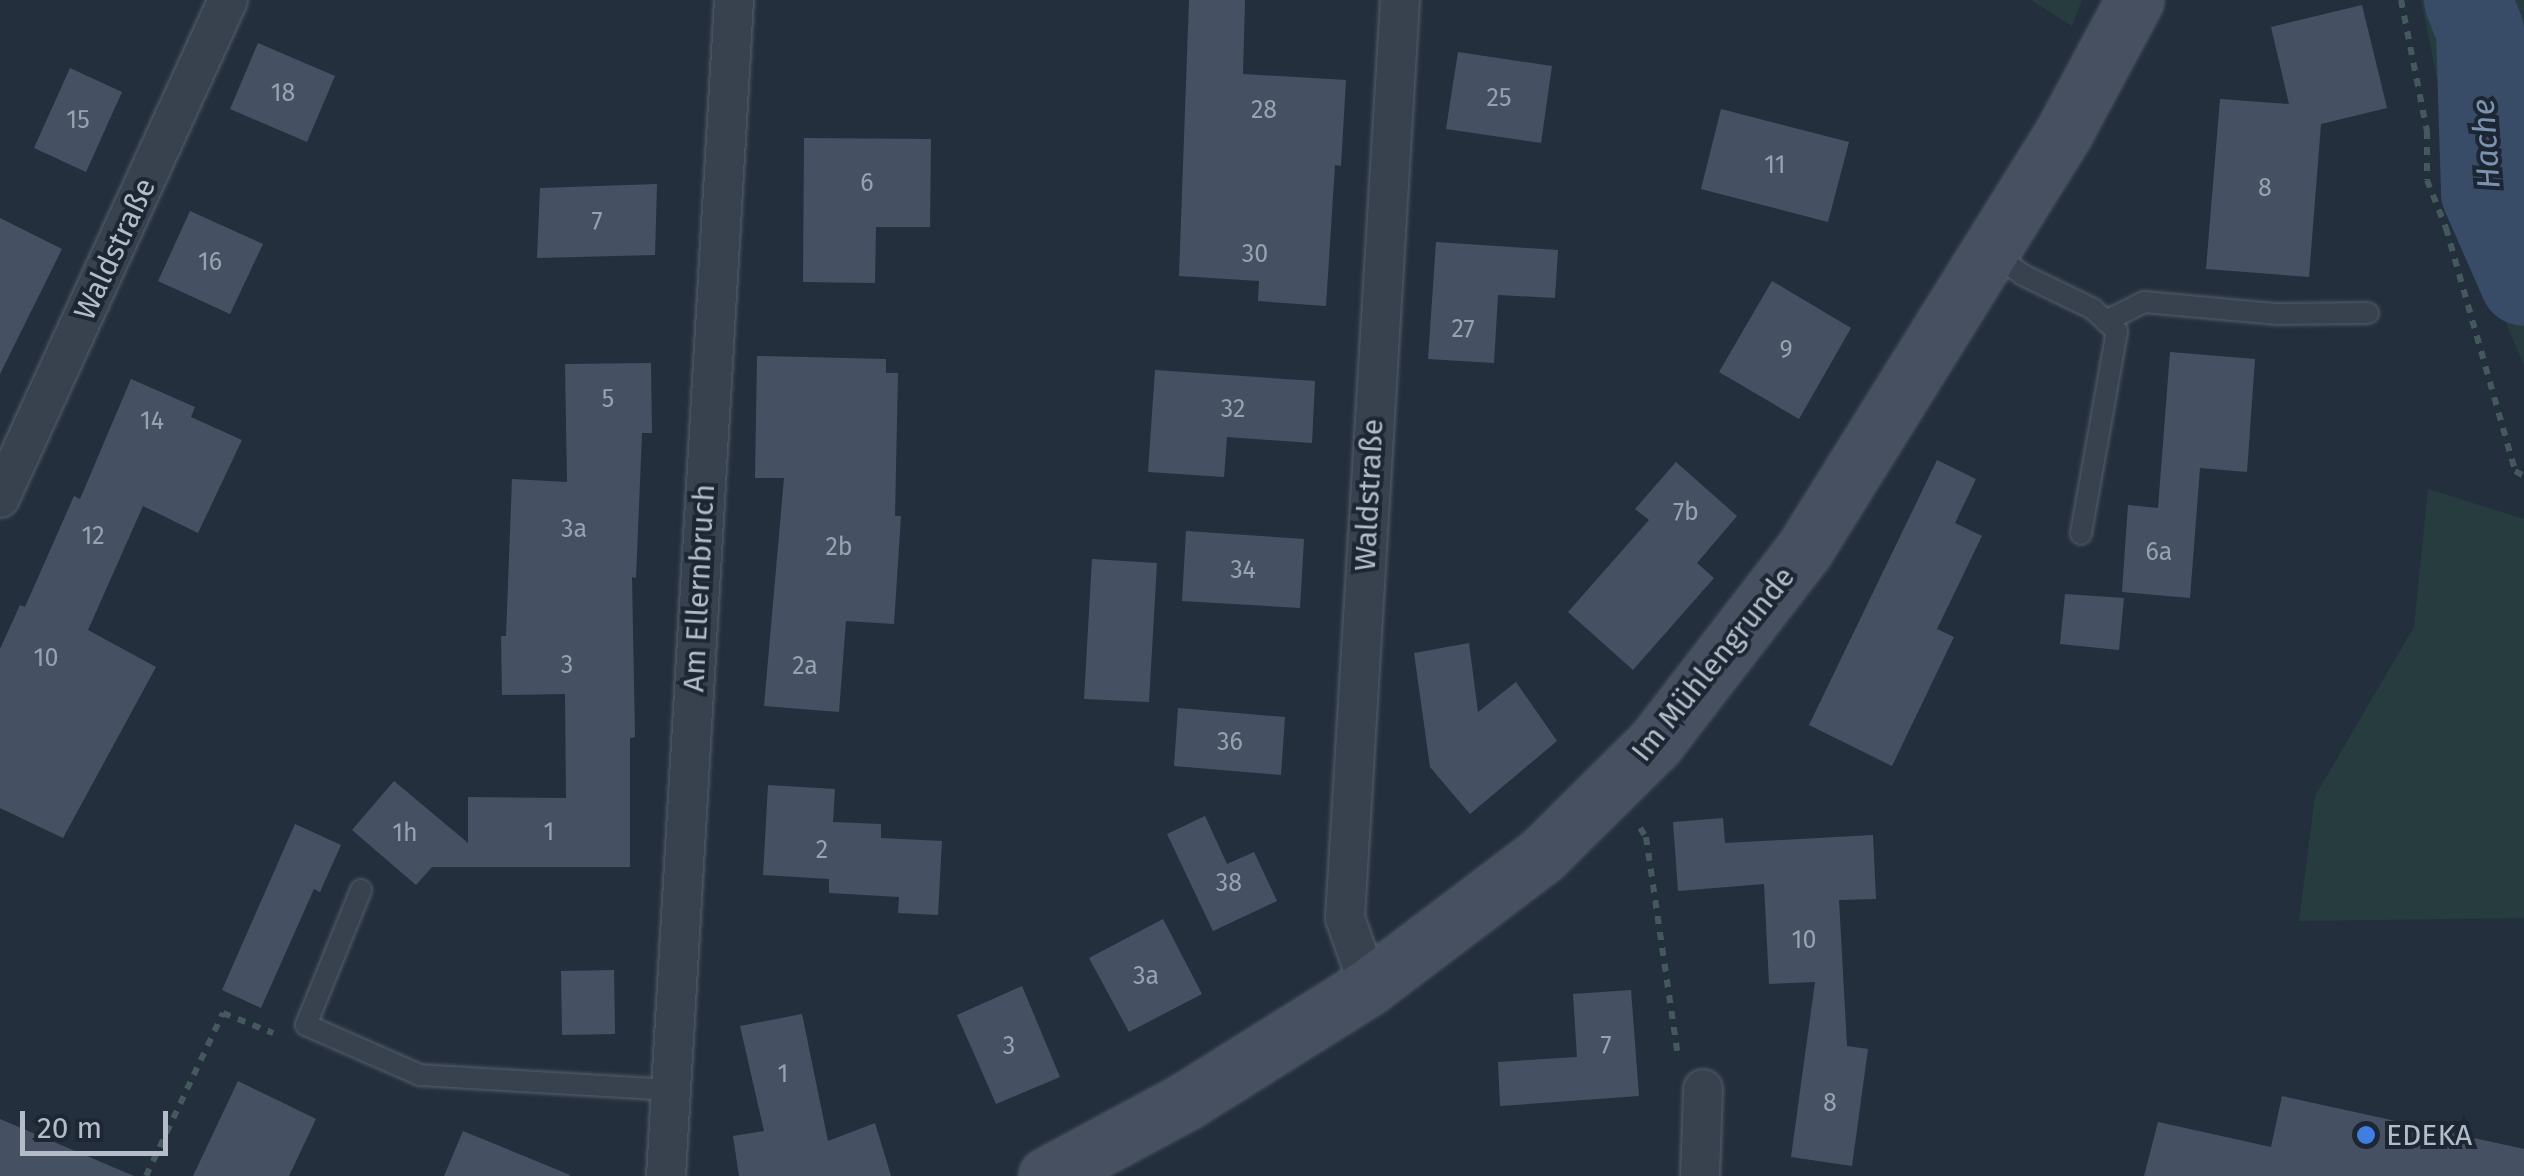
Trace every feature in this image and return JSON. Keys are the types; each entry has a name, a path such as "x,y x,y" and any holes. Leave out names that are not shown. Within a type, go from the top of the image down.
{"main road":[{"name":"Im Mühlengrunde","path":"1047,1176 1186,1100 1369,986 1542,855 1656,742 1804,550 2063,134 2135,0"}],"street":[{"name":"Waldstraße","path":"0,498 228,0"},
{"name":"Am Ellernbruch","path":"666,1176 734,0"},
{"name":"Waldstraße","path":"1369,986 1345,918 1400,0"},
{"path":"1700,1176 1703,1088"}],"lane":[{"path":"1991,252 2106,321 2117,332 2081,534"},
{"path":"2106,321 2144,302 2277,314 2368,313"},
{"path":"361,890 306,1026 420,1074 671,1090"}],"path":[{"path":"2401,0 2426,131 2428,180 2446,228 2515,471 2524,476"},
{"path":"1636,823 1646,837 1677,1055 1703,1088"},
{"path":"146,1176 223,1013 283,1038 306,1026"}],"green space":[{"path":"2031,0 2082,0 2072,26"},
{"path":"2421,0 2524,0 2524,366 2469,233"},
{"path":"2428,489 2524,519 2524,918 2299,921 2315,796 2414,627"}],"building":[{"path":"1189,0 1245,0 1243,74 1346,80 1341,166 1335,165 1326,306 1258,301 1259,281 1179,276"},
{"path":"2362,5 2387,108 2321,124 2309,277 2206,269 2220,99 2289,104 2271,27"},
{"path":"258,43 335,76 307,142 230,109"},
{"path":"1458,52 1552,66 1541,143 1446,129"},
{"path":"70,68 122,92 86,172 34,148"},
{"path":"1721,109 1849,142 1828,222 1701,189"},
{"path":"804,138 931,139 930,227 876,227 875,283 803,282"},
{"path":"657,184 655,255 537,258 540,188"},
{"path":"190,211 263,244 230,314 158,281"},
{"path":"0,218 62,249 0,374"},
{"path":"1436,242 1558,250 1555,298 1498,295 1494,363 1428,359"},
{"path":"1772,281 1851,328 1799,419 1719,372"},
{"path":"2170,352 2255,359 2247,472 2200,468 2190,598 2122,592 2128,505 2158,508"},
{"path":"757,356 886,359 886,373 898,373 895,516 901,516 894,624 846,621 839,712 764,706 784,478 755,478"},
{"path":"651,363 652,433 642,433 636,578 632,577 635,737 630,738 630,867 432,867 416,885 352,830 394,781 468,843 468,797 566,798 565,694 502,695 501,636 506,636 512,479 567,482 565,364"},
{"path":"1155,370 1315,381 1312,443 1227,437 1224,477 1148,472"},
{"path":"131,379 195,407 191,417 242,440 198,533 143,506 88,630 156,667 63,838 0,808 0,649 20,605 25,607 74,496 80,499"},
{"path":"1937,460 1976,479 1955,523 1982,536 1937,629 1954,637 1892,766 1809,725"},
{"path":"1676,462 1737,516 1697,563 1714,578 1633,670 1568,612 1649,520 1635,509"},
{"path":"1186,531 1304,539 1300,608 1182,601"},
{"path":"1092,559 1157,563 1149,702 1084,699"},
{"path":"2065,594 2124,598 2119,650 2060,644"},
{"path":"1469,643 1478,712 1516,682 1557,741 1470,814 1430,767 1414,653"},
{"path":"1178,708 1285,717 1281,775 1174,766"},
{"path":"768,785 835,789 833,822 881,824 881,838 942,841 938,915 898,913 899,897 829,893 829,879 763,875"},
{"path":"1205,816 1227,864 1254,852 1277,901 1213,931 1167,834"},
{"path":"1723,818 1725,843 1873,835 1876,899 1839,900 1847,1046 1868,1049 1852,1166 1791,1157 1815,982 1769,984 1764,884 1678,891 1673,822"},
{"path":"295,824 341,845 320,892 314,889 261,1008 222,990"},
{"path":"1163,919 1202,994 1129,1032 1089,958"},
{"path":"614,970 615,1034 562,1035 561,971"},
{"path":"1022,986 1060,1077 996,1104 957,1015"},
{"path":"1631,990 1639,1096 1500,1106 1498,1062 1577,1057 1573,994"},
{"path":"802,1014 828,1141 875,1123 891,1176 739,1176 733,1136 764,1131 740,1026"},
{"path":"238,1081 316,1119 289,1176 193,1176"},
{"name":"EDEKA","path":"2282,1096 2524,1149 2524,1176 2144,1176 2158,1122 2271,1147"},
{"path":"0,1119 134,1176 0,1176"},
{"path":"463,1131 570,1175 444,1176"}],"waterway":[{"name":"Hache","path":"2468,0 2480,32 2485,193 2524,282"}],"place":[{"name":"EDEKA","path":"2366,1135"}]}
